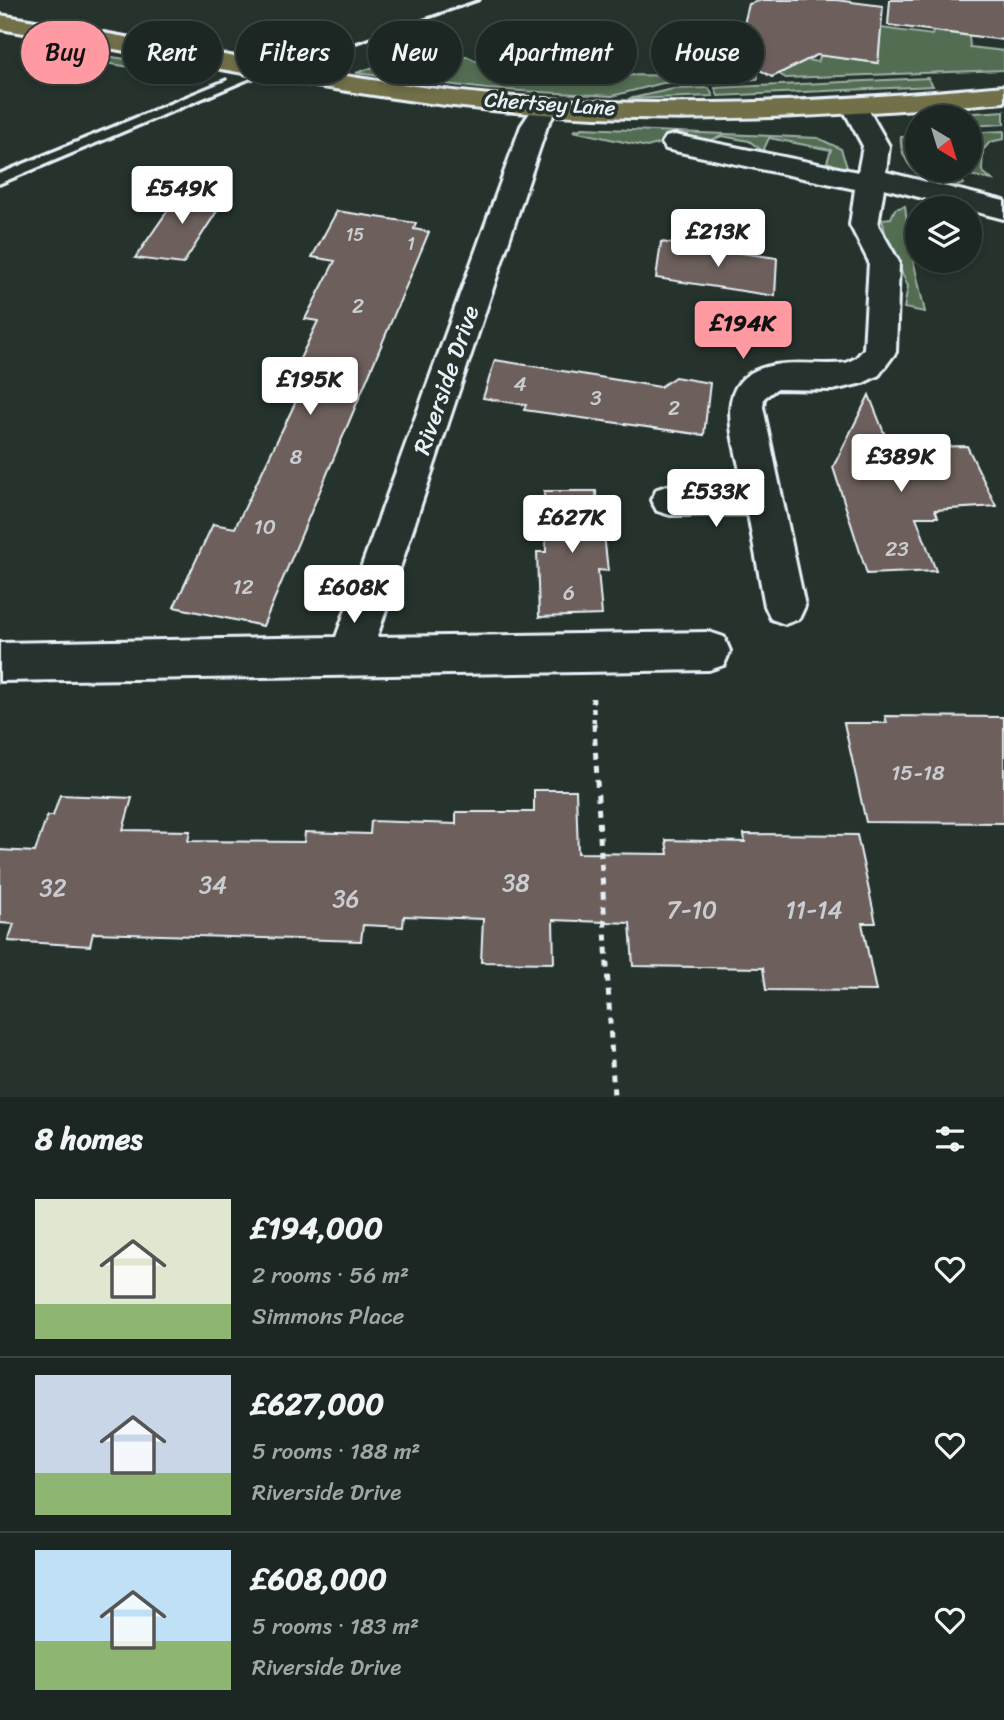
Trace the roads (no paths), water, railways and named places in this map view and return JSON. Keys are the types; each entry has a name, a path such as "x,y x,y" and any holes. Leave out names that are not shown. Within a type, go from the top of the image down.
{"main road":[{"name":"Chertsey Lane","path":"0,22 393,89 547,107 721,111 855,107 1004,94"}],"street":[{"name":"Riverside Drive","path":"350,656 534,126 547,107"},
{"path":"785,606 747,416 750,390 761,382 779,377 858,374 873,365 880,352 885,277 878,247 864,225 876,146 855,107"},
{"path":"675,143 869,180 1004,211"},
{"path":"670,500 762,499"},
{"path":"0,662 709,650"}],"railway":[{"path":"0,185 250,80 480,0"},
{"path":"0,172 226,79"}]}
